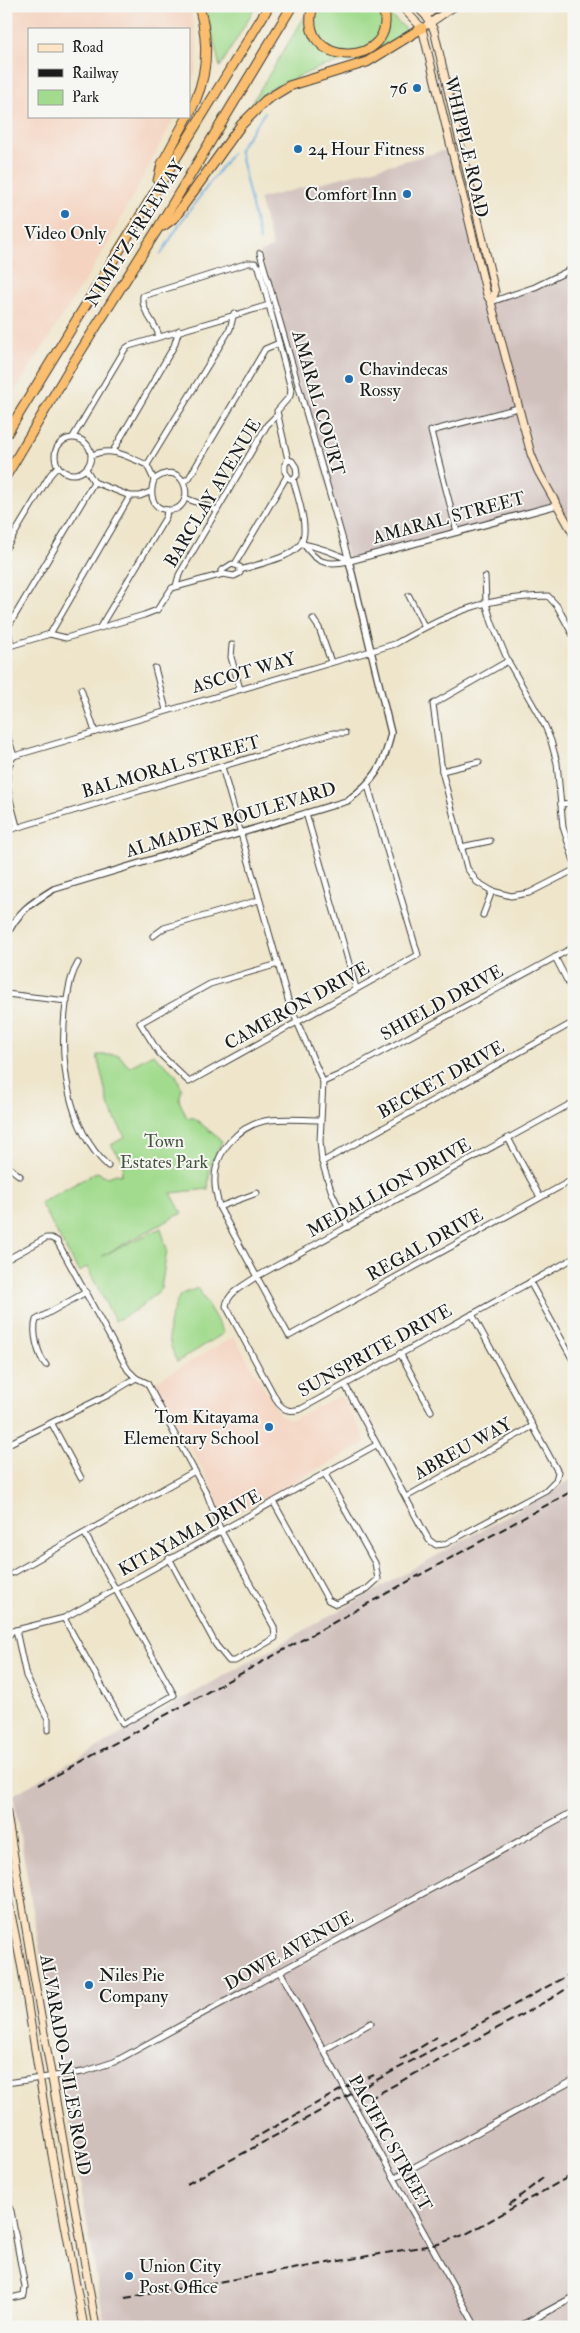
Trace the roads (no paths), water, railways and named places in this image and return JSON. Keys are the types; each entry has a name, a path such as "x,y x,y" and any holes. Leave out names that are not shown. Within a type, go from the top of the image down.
{"highway":[{"path":"190,111 202,85 206,64 206,40 200,6"},
{"name":"NIMITZ FREEWAY","path":"6,435 269,6"},
{"name":"NIMITZ FREEWAY","path":"6,476 292,6"},
{"path":"313,6 311,22 318,40 327,49 346,55 365,51 375,44 384,27 383,6"},
{"path":"157,230 174,217 246,118 266,100 289,86 366,62 426,26"},
{"path":"155,191 162,164 186,118"},
{"path":"6,423 20,413"}],"main road":[{"path":"401,6 426,26"},
{"path":"416,6 426,16 426,26"},
{"path":"426,16 438,6"},
{"path":"426,26 455,6"},
{"name":"WHIPPLE ROAD","path":"426,26 484,286 491,302 531,454 574,535"},
{"name":"WHIPPLE ROAD","path":"426,26 495,292 491,302"},
{"name":"ALVARADO-NILES ROAD","path":"6,1808 96,2327"},
{"name":"ALVARADO-NILES ROAD","path":"7,1893 84,2327"}],"street":[{"name":"AMARAL COURT","path":"260,253 349,561"},
{"path":"159,336 156,327 147,316 143,296 248,263 255,263 259,268 279,343 265,350 189,478 184,481"},
{"path":"491,302 535,288 574,268"},
{"path":"73,437 125,349 129,346 234,313 269,305"},
{"path":"147,465 230,329 234,313"},
{"path":"113,451 174,346 179,330"},
{"name":"BARCLAY AVENUE","path":"50,634 66,638 157,610 168,592 176,586 179,575 217,510 268,425 277,415 278,406 292,392 279,343"},
{"path":"457,532 431,431 518,408"},
{"path":"223,574 223,569 235,564 287,476 285,464 288,460 277,415"},
{"path":"92,455 86,442 73,437 65,439 59,444 55,451 55,459 58,466 71,474 79,473 86,469 92,455 106,450 113,451 147,465 154,480"},
{"path":"288,460 292,461 296,467 297,475 293,479"},
{"path":"6,548 50,475 58,466"},
{"path":"86,469 94,482 130,496 150,492"},
{"path":"161,474 178,475 184,481 185,498 181,504 167,510 158,507 152,500 150,492 154,480 161,474"},
{"path":"176,586 223,574 234,576 240,570 286,557 303,544 305,534 304,521 293,479 287,476"},
{"path":"94,482 8,627 8,647 50,634 128,503 130,496"},
{"path":"185,498 217,510"},
{"name":"AMARAL STREET","path":"303,544 311,556 321,562 336,564 557,505"},
{"path":"100,627 166,517 167,510"},
{"path":"303,544 335,553 349,561"},
{"name":"ALMADEN BOULEVARD","path":"6,937 15,920 27,905 54,889 347,801 368,786 380,770 387,752 391,733 349,561"},
{"path":"235,564 240,567 240,570"},
{"path":"485,577 486,603 508,662 545,726 551,741 557,763 563,827 574,861"},
{"path":"409,596 424,626"},
{"name":"ASCOT WAY","path":"14,756 395,644 424,626 472,606 504,599 548,596 557,606 574,637"},
{"path":"313,619 319,628 331,662"},
{"path":"232,645 231,657 240,689"},
{"path":"508,662 433,704 442,771 467,868 477,882 492,891 512,896 529,893 574,870"},
{"path":"155,668 166,710"},
{"path":"81,689 95,732"},
{"path":"6,731 14,756 10,761 7,781 17,826"},
{"name":"BALMORAL STREET","path":"6,831 17,826 333,733 345,733"},
{"path":"442,771 479,762"},
{"path":"222,767 278,964 298,1024 323,1082 320,1120 322,1162 332,1192 348,1226"},
{"name":"CAMERON DRIVE","path":"278,964 210,984 140,1023 159,1053 189,1082 298,1024 356,988 418,956 368,786"},
{"path":"561,804 574,803"},
{"path":"306,814 356,988"},
{"path":"461,847 490,841"},
{"path":"483,915 492,891"},
{"path":"152,936 164,928 259,900"},
{"name":"SHIELD DRIVE","path":"323,1082 574,947"},
{"path":"555,957 574,994"},
{"path":"78,964 71,974 63,1030 63,1047 72,1106 95,1154 108,1166"},
{"path":"6,994 67,1001"},
{"name":"BECKET DRIVE","path":"322,1162 574,1022"},
{"name":"MEDALLION DRIVE","path":"226,1306 227,1300 233,1293 256,1277 574,1102"},
{"path":"256,1277 219,1207 214,1183 217,1161 229,1141 242,1130 269,1120 320,1120"},
{"path":"508,1138 540,1197"},
{"path":"6,1165 20,1176"},
{"name":"REGAL DRIVE","path":"256,1277 289,1336 574,1179"},
{"path":"219,1207 257,1192"},
{"path":"6,1260 46,1238 58,1241 128,1370 136,1378 147,1383 207,1494 221,1531 271,1621 275,1638 235,1661 229,1661 216,1645 168,1558"},
{"name":"SUNSPRITE DRIVE","path":"226,1306 282,1408 292,1412 301,1409 574,1258"},
{"path":"530,1282 574,1362"},
{"path":"46,1365 41,1359 34,1326 36,1320 86,1292"},
{"path":"344,1385 429,1540 440,1545 546,1490 556,1480 558,1472 472,1314"},
{"path":"400,1354 431,1411"},
{"path":"6,1445 52,1424 136,1378"},
{"path":"52,1424 80,1478"},
{"name":"ABREU WAY","path":"406,1496 533,1426"},
{"name":"KITAYAMA DRIVE","path":"6,1635 10,1634 11,1630 64,1618 168,1558 274,1503 376,1445"},
{"path":"13,1573 195,1471"},
{"path":"274,1503 328,1600 336,1604 374,1584 378,1580 379,1574 375,1563 325,1474"},
{"path":"64,1618 123,1724 174,1695 85,1534"},
{"path":"11,1630 26,1676 48,1719 48,1730"},
{"name":"DOWE AVENUE","path":"6,2083 94,2070 114,2062 574,1811"},
{"name":"PACIFIC STREET","path":"280,1971 476,2327"},
{"path":"323,2050 371,2023"},
{"path":"394,2178 574,2080"},
{"path":"6,2201 11,2211 24,2287 24,2295 6,2299"},
{"path":"519,2327 574,2297"}],"waterway":[{"path":"260,241 239,149 265,112"},
{"path":"161,254 181,222 232,153"}],"railway":[{"path":"37,1786 574,1490"},
{"path":"187,2184 574,1972"},
{"path":"369,2099 574,1984"},
{"path":"400,2060 437,2037"},
{"path":"251,2140 344,2088 374,2075"},
{"path":"125,2298 438,2244 466,2234 574,2174"},
{"path":"509,2205 543,2178"}],"place":[{"name":"76","path":"417,88"},
{"name":"24 Hour Fitness","path":"298,149"},
{"name":"Comfort Inn","path":"407,194"},
{"name":"Video Only","path":"65,214"},
{"name":"Chavindecas Rossy","path":"349,379"},
{"name":"Tom Kitayama Elementary School","path":"269,1427"},
{"name":"Niles Pie Company","path":"89,1985"},
{"name":"Union City Post Office","path":"129,2276"}],"park label":[{"name":"Town Estates Park","path":"164,1151"}]}
